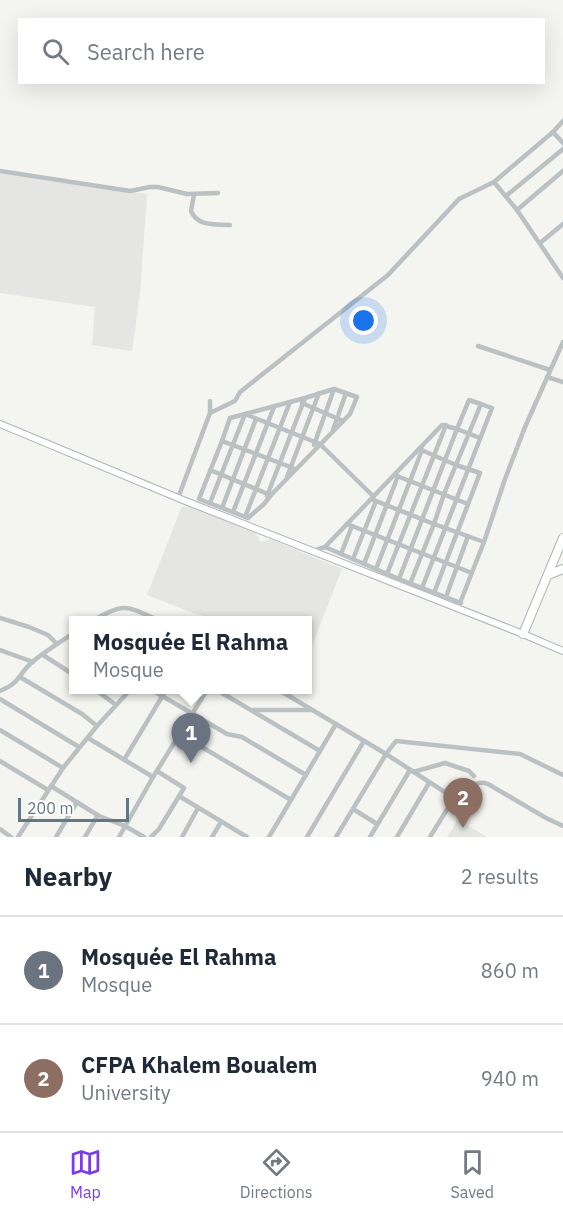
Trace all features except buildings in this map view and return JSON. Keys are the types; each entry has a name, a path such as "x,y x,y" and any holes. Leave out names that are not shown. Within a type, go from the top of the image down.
{"highway":[{"path":"523,634 563,538"},
{"path":"559,547 563,558"},
{"path":"547,576 563,568"}],"street":[{"path":"210,413 235,401 240,392 388,275 459,199 494,182 553,132 563,120"},
{"path":"553,132 563,143"},
{"path":"506,196 563,149"},
{"path":"0,171 130,191 158,187 188,195 218,193"},
{"path":"517,210 563,171"},
{"path":"494,182 561,271 563,278"},
{"path":"194,195 191,211 196,219 209,224 230,225"},
{"path":"540,243 563,224"},
{"path":"460,605 505,479 563,342"},
{"path":"478,346 550,370"},
{"path":"547,376 563,382"},
{"path":"293,468 311,453 317,443 334,389"},
{"path":"304,401 264,504 248,518 198,499 230,418 292,401 304,401 318,393 334,389 357,397 350,414 332,433 317,443"},
{"path":"269,494 286,479 293,468 318,393"},
{"path":"332,433 346,393"},
{"path":"399,579 469,400 492,408 422,588"},
{"path":"178,498 210,413 210,401"},
{"path":"245,517 279,428 292,401"},
{"path":"304,401 313,408 343,421"},
{"path":"410,584 481,404"},
{"path":"232,512 274,407"},
{"path":"245,414 317,443 374,499 484,542"},
{"path":"210,503 245,414"},
{"path":"222,508 256,419"},
{"path":"0,424 178,498 460,605 563,651"},
{"path":"313,551 325,547 350,525 442,425 480,438"},
{"path":"387,574 446,425"},
{"path":"222,441 293,468"},
{"path":"421,450 480,473 434,592"},
{"path":"376,569 421,450"},
{"path":"210,470 269,494"},
{"path":"396,476 468,504"},
{"path":"364,564 396,476"},
{"path":"353,559 374,499"},
{"path":"350,525 472,573"},
{"path":"341,554 350,525"},
{"path":"446,597 468,536"},
{"path":"325,547 446,597 460,605"},
{"path":"102,616 121,607 146,616"},
{"path":"0,618 48,634 57,644"},
{"path":"1,690 10,687 33,662 69,637"},
{"path":"0,650 33,662"},
{"path":"43,655 69,672"},
{"path":"20,677 82,714 97,726"},
{"path":"101,694 116,705"},
{"path":"18,837 63,768 126,694"},
{"path":"159,694 227,734 242,737 306,775"},
{"path":"118,837 205,694"},
{"path":"224,694 320,751"},
{"path":"286,694 454,798 459,798 476,784 483,782 563,826"},
{"path":"124,760 162,696"},
{"path":"0,699 79,747"},
{"path":"251,710 313,710"},
{"path":"269,837 336,724"},
{"path":"0,730 63,768"},
{"path":"180,734 291,800"},
{"path":"88,738 153,777"},
{"path":"336,837 386,754 398,740 520,754 563,775"},
{"path":"307,837 364,741"},
{"path":"0,760 98,815 144,837"},
{"path":"370,837 411,771 446,763 469,771 474,776"},
{"path":"151,837 159,829 183,790 182,786 157,771"},
{"path":"397,837 429,783"},
{"path":"179,796 244,836"},
{"path":"430,837 454,798"},
{"path":"56,837 77,802"},
{"path":"182,837 198,808"},
{"path":"353,809 377,824"},
{"path":"85,837 98,815"},
{"path":"212,837 221,822"},
{"path":"0,828 11,837"}],"shaded area":[{"path":"0,173 147,194 140,294 132,351 92,345 95,307 0,293"},
{"path":"182,506 194,506 254,531 261,542 270,539 342,569 312,646 312,616 204,616 147,595"},
{"path":"458,820 487,837 447,837"}],"place":[{"name":"Mosquée El Rahma","path":"191,763"},
{"name":"CFPA Khalem Boualem","path":"463,828"}]}
